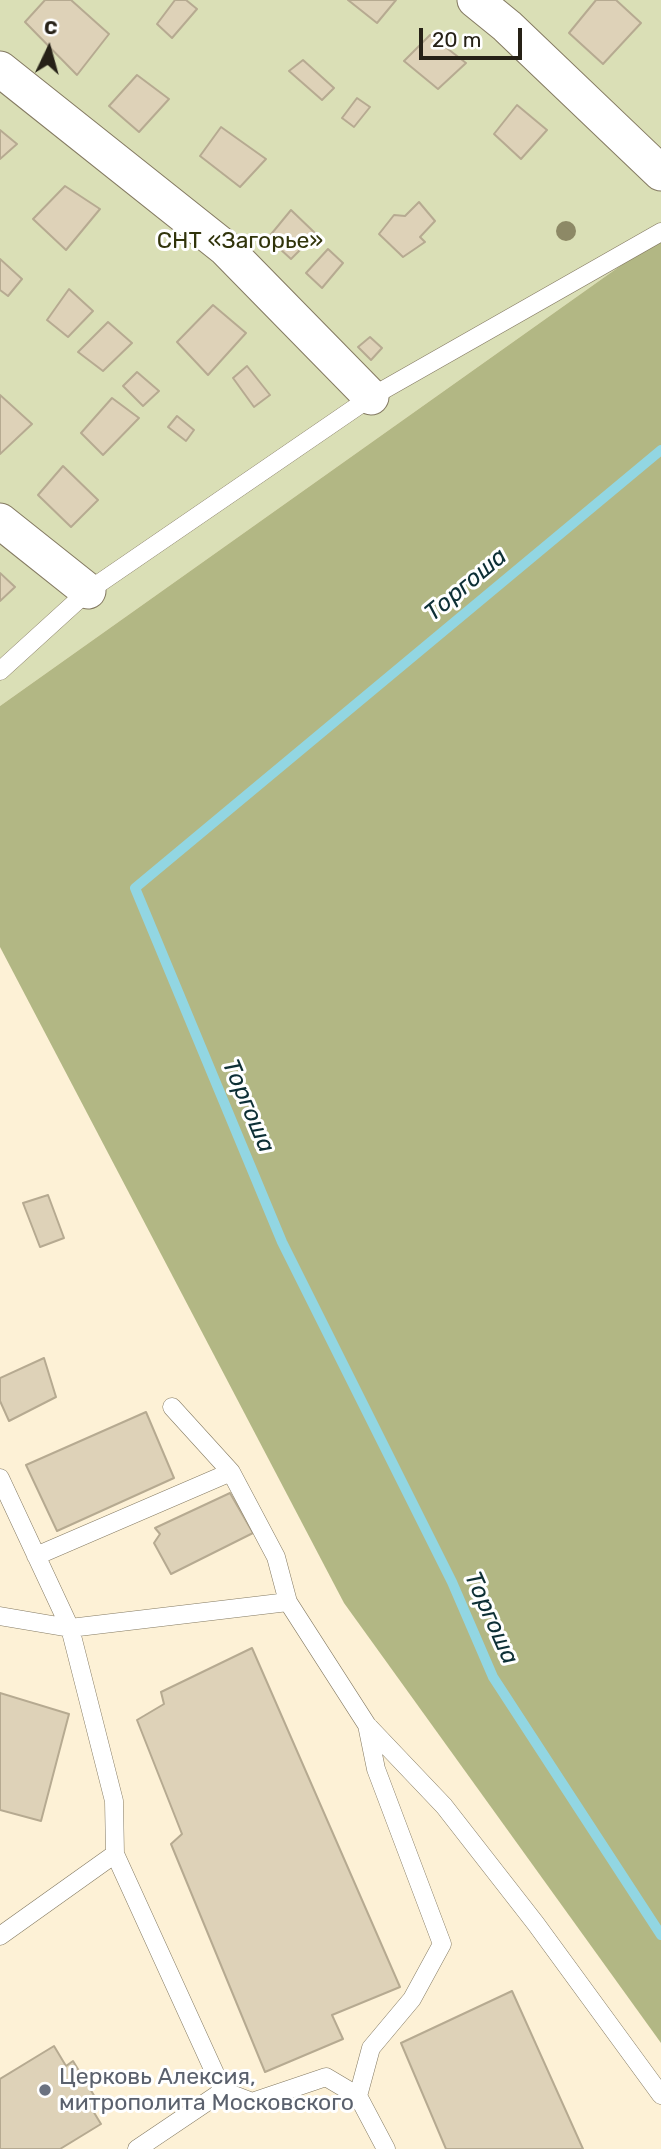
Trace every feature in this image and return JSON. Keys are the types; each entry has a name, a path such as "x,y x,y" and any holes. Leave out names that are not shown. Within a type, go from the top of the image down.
{"street":[{"path":"474,0 507,26 661,173"},
{"path":"0,69 225,248 371,397"},
{"path":"0,521 88,591"}],"lane":[{"path":"0,671 88,591 371,397 661,232"},
{"path":"172,1407 231,1472 276,1557 288,1602 367,1725 444,1806 536,1924 661,2095"},
{"path":"36,1556 231,1472"},
{"path":"0,1478 70,1628 114,1801 115,1854 223,2091 251,2102 326,2077 358,2096 386,2149"},
{"path":"0,1616 70,1628 288,1602"},
{"path":"358,2096 371,2048 412,1999 442,1944 376,1769 367,1725"},
{"path":"0,1936 115,1854"},
{"path":"137,2149 223,2091"}],"green space":[{"name":"СНТ «Загорье»","path":"0,0 661,0 661,237 0,706"},
{"path":"661,237 661,2043 344,1603 0,947 0,706"}],"building":[{"path":"45,0 71,0 109,34 77,75 25,22"},
{"path":"175,0 186,0 197,9 172,38 157,24"},
{"path":"348,0 396,0 377,23"},
{"path":"596,0 616,0 641,23 603,64 569,33"},
{"path":"430,35 466,63 438,89 404,61"},
{"path":"303,60 334,88 322,100 289,71"},
{"path":"137,75 169,99 139,132 109,106"},
{"path":"357,98 370,107 354,127 342,118"},
{"path":"517,105 547,130 521,159 494,134"},
{"path":"221,127 266,159 240,187 200,156"},
{"path":"0,130 17,144 0,159"},
{"path":"65,186 100,209 66,250 33,219"},
{"path":"419,202 435,221 420,237 425,242 403,257 379,234 394,215 405,216"},
{"path":"291,210 316,234 291,259 268,238"},
{"path":"328,249 343,263 322,288 306,273"},
{"path":"0,259 22,279 8,296 0,290"},
{"path":"69,289 93,311 68,337 47,320"},
{"path":"213,305 246,333 208,375 177,342"},
{"path":"108,322 132,343 103,371 78,352"},
{"path":"370,337 382,348 371,360 358,347"},
{"path":"247,366 270,395 254,407 233,378"},
{"path":"137,372 159,391 143,406 123,386"},
{"path":"0,395 32,424 0,454"},
{"path":"112,398 139,418 103,455 81,433"},
{"path":"177,416 194,430 186,441 168,427"},
{"path":"63,466 98,500 71,527 38,495"},
{"path":"0,573 15,587 0,601"},
{"path":"48,1195 64,1238 40,1247 23,1203"},
{"path":"44,1358 56,1397 9,1421 0,1401 0,1378"},
{"path":"146,1412 174,1478 57,1531 26,1465"},
{"path":"230,1493 253,1533 171,1574 154,1543 160,1534 155,1528"},
{"path":"252,1648 400,1987 332,2015 343,2039 265,2072 171,1844 182,1834 137,1720 164,1704 161,1692"},
{"path":"0,1693 69,1714 41,1821 0,1810"},
{"path":"512,1991 583,2149 446,2149 401,2043"},
{"name":"Церковь Алексия, митрополита Московского","path":"54,2046 66,2066 73,2061 98,2102 90,2106 101,2124 60,2149 0,2149 0,2079"}],"waterway":[{"name":"Торгоша","path":"661,450 135,888 282,1242 452,1582 493,1677 661,1935"}],"place":[{"name":"Церковь Алексия, митрополита Московского","path":"45,2090"}]}
